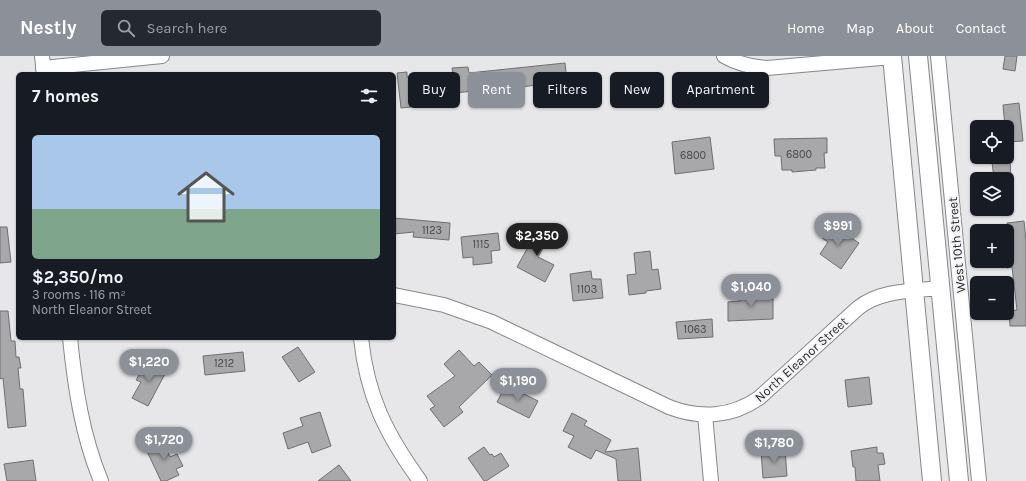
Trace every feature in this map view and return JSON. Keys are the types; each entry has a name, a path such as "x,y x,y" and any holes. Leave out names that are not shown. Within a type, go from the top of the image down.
{"main road":[{"path":"892,56 932,481"},
{"name":"West 10th Street","path":"918,56 959,481"}],"street":[{"path":"43,66 162,56"},
{"path":"724,56 742,64 753,67 767,68 892,56"},
{"name":"West 10th Street","path":"938,56 979,481"},
{"name":"North Eleanor Street","path":"396,295 438,303 480,317 669,407 686,413 705,415 722,414 733,411 760,398 858,308 871,299 884,295 940,288"},
{"path":"70,340 78,405 84,430 101,481"},
{"path":"361,340 364,361 370,386 381,417 389,435 420,481"},
{"path":"705,415 711,481"}],"building":[{"path":"1005,56 1017,56 1015,71 1003,69"},
{"path":"565,63 566,72 533,72 533,86 525,86 525,72 479,72"},
{"path":"468,67 468,92 460,92 460,72 453,72 452,68"},
{"path":"407,72 408,107 401,108 397,73"},
{"path":"1019,103 1023,141 1014,142 1014,120 1004,120 1003,105"},
{"path":"710,137 714,169 675,174 672,142"},
{"path":"827,138 827,153 824,153 825,168 792,172 792,170 782,170 781,156 775,156 774,139"},
{"path":"992,164 1010,164 1011,172 993,172"},
{"path":"396,218 450,223 449,240 413,237 414,232 396,234"},
{"path":"1024,221 1026,241 1026,326 1010,326 1010,320 1014,320 1014,310 1017,310 1012,268 1014,268 1014,224 1007,223"},
{"path":"0,227 7,227 11,262 0,263"},
{"path":"539,227 551,234 538,257 554,265 545,282 517,267"},
{"path":"830,227 836,231 838,229 859,243 841,269 820,254 828,242 822,238"},
{"path":"498,233 500,250 491,251 492,263 473,265 473,257 463,258 461,237"},
{"path":"650,251 652,270 658,269 661,289 629,295 627,275 636,274 634,253"},
{"path":"591,271 592,279 601,279 603,298 573,301 570,274"},
{"path":"770,294 771,299 773,299 773,319 728,321 728,302 740,301 740,295"},
{"path":"0,311 8,311 11,341 15,341 16,357 19,357 21,368 18,368 20,389 23,389 26,426 8,428 3,378 0,379"},
{"path":"712,319 713,337 678,339 676,322"},
{"path":"298,347 315,372 299,382 282,357"},
{"path":"459,350 474,366 479,362 492,375 459,407 463,412 444,427 430,409 435,406 427,396 455,376 444,364"},
{"path":"243,352 245,371 205,375 203,356"},
{"path":"152,362 167,370 148,406 132,398 141,382 136,380 142,370 146,372"},
{"path":"869,377 872,404 848,407 845,380"},
{"path":"506,385 538,401 529,418 497,402"},
{"path":"320,412 331,446 312,453 308,442 288,449 283,433 303,426 300,418"},
{"path":"572,413 587,421 584,425 611,440 605,452 638,448 641,481 618,481 616,459 596,450 591,459 568,447 574,436 563,431"},
{"path":"162,439 170,457 177,454 183,466 176,469 179,475 166,481 161,481 145,447"},
{"path":"484,447 490,455 492,454 494,457 501,453 509,466 486,481 484,481 468,458"},
{"path":"877,447 877,453 883,453 885,464 878,465 880,481 856,481 855,467 853,467 851,451"},
{"path":"785,449 787,476 763,478 761,451"},
{"path":"33,460 36,481 7,481 4,464"},
{"path":"339,465 351,481 318,481"}]}
